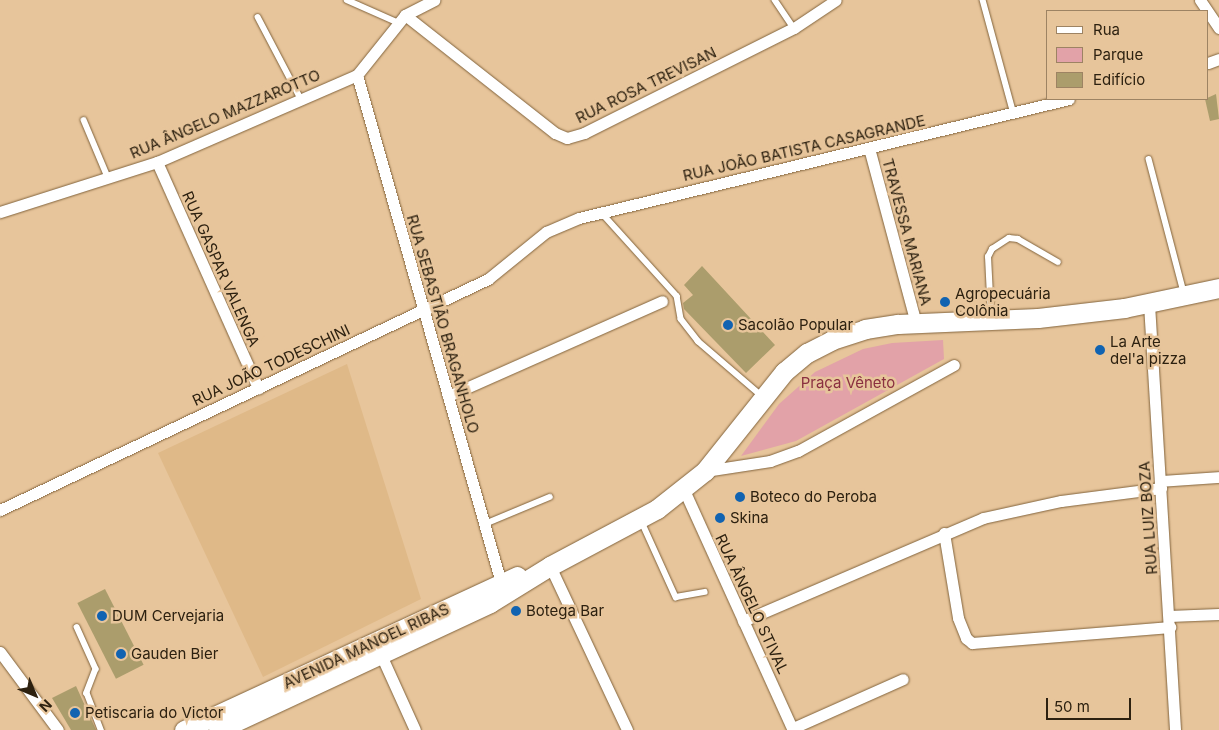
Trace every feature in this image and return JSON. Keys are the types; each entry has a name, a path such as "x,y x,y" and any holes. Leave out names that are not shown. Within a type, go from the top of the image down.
{"main road":[{"name":"AVENIDA MANOEL RIBAS","path":"218,730 490,603 550,566 641,520 684,490 705,471 762,396 790,366 819,346 865,329 916,323 1053,317 1149,304 1219,288"},
{"name":"AVENIDA MANOEL RIBAS","path":"184,730 501,583 550,566"}],"street":[{"name":"RUA ÂNGELO MAZZAROTTO","path":"0,212 157,162 357,74 402,19 434,0"},
{"name":"RUA ROSA TREVISAN","path":"402,19 556,133 568,138 584,133 794,28 836,0"},
{"path":"1209,13 1219,28"},
{"name":"RUA SEBASTIÃO BRAGANHOLO","path":"357,74 501,583"},
{"name":"RUA JOÃO BATISTA CASAGRANDE","path":"546,232 600,212 1014,114 1065,100"},
{"name":"TRAVESSA MARIANA","path":"869,148 916,323"},
{"name":"RUA GASPAR VALENGA","path":"157,162 258,388"},
{"name":"RUA JOÃO TODESCHINI","path":"0,510 496,275 546,232"},
{"path":"448,396 662,300"},
{"name":"RUA LUIZ BOZA","path":"1149,304 1175,730"},
{"path":"705,471 770,461 798,451 954,365"},
{"path":"744,621 944,533 983,518 1032,506 1160,484 1219,477"},
{"name":"RUA ÂNGELO STIVAL","path":"684,490 793,729"},
{"path":"944,533 958,618 966,638 972,643 1169,622 1219,614"},
{"path":"550,566 627,730"},
{"path":"0,652 58,730"},
{"path":"381,655 415,730"},
{"path":"793,729 903,679"}],"lane":[{"path":"347,0 402,19"},
{"path":"775,0 794,28"},
{"path":"983,0 1014,114"},
{"path":"258,17 301,99"},
{"path":"84,120 108,177"},
{"path":"1148,159 1185,297"},
{"path":"600,212 677,296 681,319 698,341 762,396"},
{"path":"991,321 988,257 992,249 1009,238 1018,239 1058,262"},
{"path":"662,300 677,296"},
{"path":"484,524 550,497"},
{"path":"641,520 676,597 705,592"},
{"path":"77,626 96,669 87,693 101,730"}],"shaded area":[{"path":"347,364 421,599 263,677 158,453"}],"green space":[{"name":"Praça Vêneto","path":"943,340 944,359 796,441 741,456 779,404 815,372 863,349 892,343"}],"building":[{"path":"1216,94 1219,119 1210,121 1205,100 1209,100 1209,97"},
{"name":"Sacolão Popular","path":"702,266 775,345 746,373 684,309 683,303 693,295 684,285"},
{"path":"105,589 144,665 116,679 77,603"},
{"name":"Petiscaria do Victor","path":"76,686 96,730 71,730 52,698"}],"place":[{"name":"Agropecuária Colônia","path":"945,302"},
{"name":"Sacolão Popular","path":"728,325"},
{"name":"La Arte del'a pizza","path":"1100,350"},
{"name":"Boteco do Peroba","path":"740,497"},
{"name":"Skina","path":"720,518"},
{"name":"Botega Bar","path":"516,611"},
{"name":"DUM Cervejaria","path":"102,616"},
{"name":"Gauden Bier","path":"121,654"},
{"name":"Petiscaria do Victor","path":"75,713"}]}
